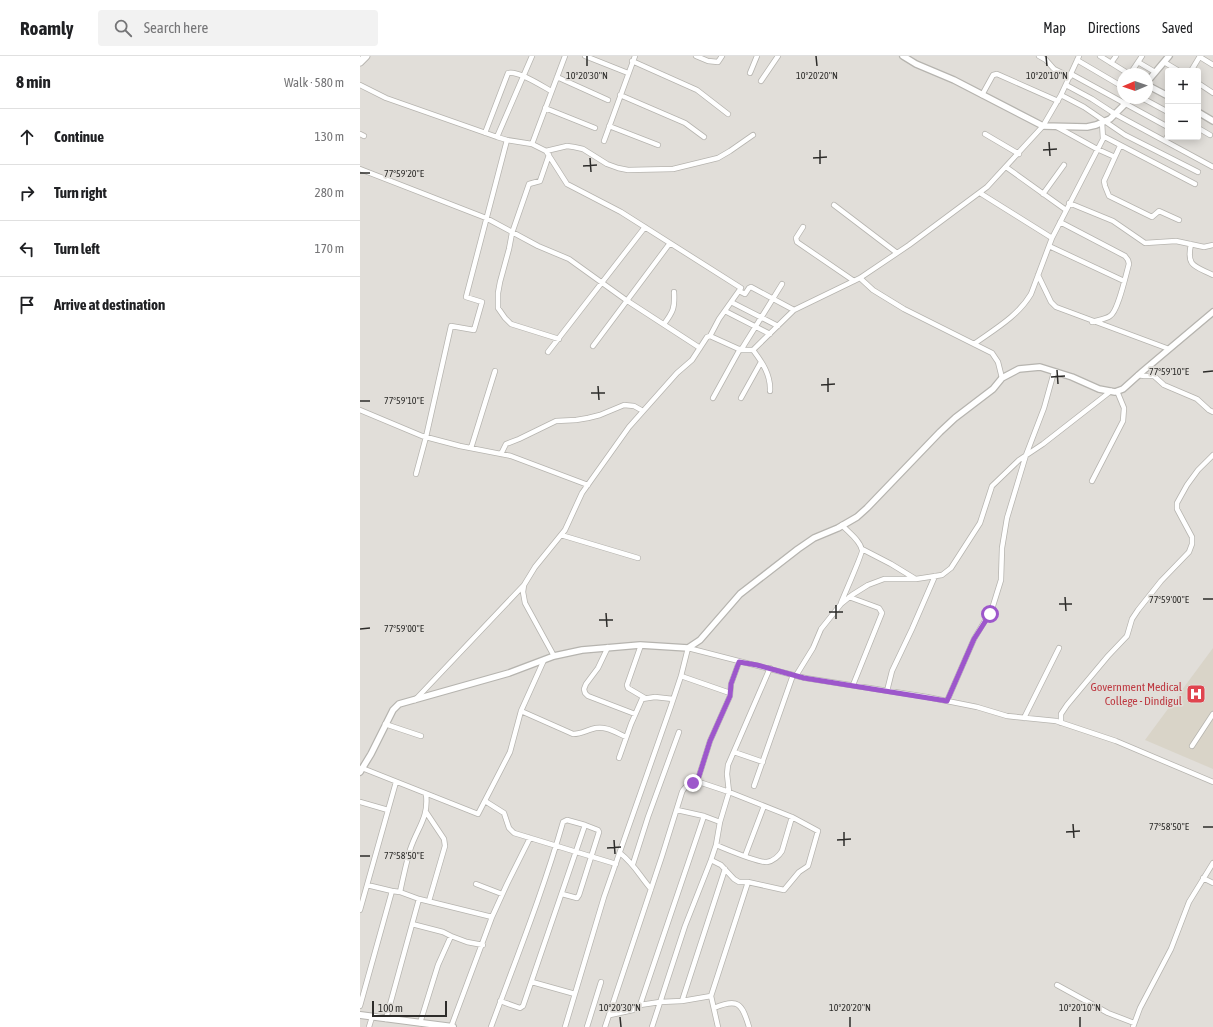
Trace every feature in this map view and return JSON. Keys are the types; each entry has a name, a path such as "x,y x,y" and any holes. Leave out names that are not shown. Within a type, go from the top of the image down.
{"main road":[{"path":"360,1015 415,1024 448,1027"}],"street":[{"path":"497,137 532,56"},
{"path":"532,144 565,56"},
{"path":"585,56 628,74"},
{"path":"604,141 635,56"},
{"path":"696,56 718,62 722,56"},
{"path":"750,73 757,56"},
{"path":"761,81 778,56"},
{"path":"903,56 916,64 954,80 1043,126 1087,127 1096,125 1110,119 1125,104"},
{"path":"1039,56 1046,60 1054,69 1070,75 1117,98"},
{"path":"1111,63 1116,56"},
{"path":"1134,68 1142,56"},
{"path":"1193,68 1200,56 1213,65"},
{"path":"1103,57 1119,68"},
{"path":"710,336 741,350 753,350 794,310 860,278 897,253 987,187 1019,154 1043,126 1058,101 1078,58 1117,83"},
{"path":"1153,74 1167,58 1176,68"},
{"path":"632,61 697,90 728,114"},
{"path":"1138,62 1155,72"},
{"path":"485,133 494,106 508,74 512,72 524,76 551,91"},
{"path":"982,95 992,75 997,74 1058,101"},
{"path":"557,77 608,100"},
{"path":"360,84 386,98 485,133 506,140 532,144 548,153 567,184 645,226 741,288 710,336 707,337 692,360 677,373 629,427 582,493 561,535 535,567 524,585 415,700"},
{"path":"1066,85 1115,114 1213,167"},
{"path":"1201,85 1213,93"},
{"path":"1153,88 1165,94"},
{"path":"620,95 685,123 704,137"},
{"path":"1061,95 1125,135 1198,172"},
{"path":"1128,104 1165,125"},
{"path":"1153,104 1165,110"},
{"path":"545,108 595,128"},
{"path":"1201,114 1213,121"},
{"path":"974,344 1007,321 1026,302 1031,294 1052,238 1103,136 1103,121"},
{"path":"610,126 658,145"},
{"path":"1057,127 1115,157"},
{"path":"1201,130 1210,135"},
{"path":"985,134 1019,154"},
{"path":"548,153 567,146 583,149 607,164 618,168 628,170 672,168 718,158 753,135"},
{"path":"1103,136 1195,184"},
{"path":"416,474 452,326 474,330 482,302 466,297 506,140"},
{"path":"1120,146 1104,181 1109,196 1152,217 1159,211 1179,220"},
{"path":"548,153 540,181 529,184 512,233 498,293 498,303 500,312 511,324 559,338"},
{"path":"1043,194 1064,165"},
{"path":"1006,167 1066,210"},
{"path":"360,169 486,218 538,246 569,259 626,300 700,348"},
{"path":"980,192 1052,238"},
{"path":"1069,203 1113,222 1145,243 1176,241 1204,246 1213,245"},
{"path":"834,205 897,253"},
{"path":"1060,222 1125,256 1128,260 1129,264 1121,295 1113,314 1110,317 1092,322"},
{"path":"548,352 645,226"},
{"path":"803,227 796,238 797,242 854,280"},
{"path":"593,346 670,242"},
{"path":"1191,244 1189,256 1190,262 1213,275"},
{"path":"1049,246 1124,281"},
{"path":"1038,275 1051,302 1056,307 1092,322 1169,349"},
{"path":"860,278 873,290 904,309 992,353 998,362 1002,378"},
{"path":"714,398 741,350 782,284"},
{"path":"739,291 745,294 749,288 751,288 794,310"},
{"path":"664,324 673,311 675,304 674,292"},
{"path":"731,302 778,326"},
{"path":"725,311 770,334"},
{"path":"565,1027 604,897 673,700 688,648 700,640 740,594 798,549 814,538 857,517 940,432 955,418 993,389 1002,378 1019,369 1040,367 1099,389 1114,391 1123,389 1213,312"},
{"path":"753,350 769,378 770,391"},
{"path":"741,398 761,362"},
{"path":"471,448 495,371"},
{"path":"947,701 974,639 992,609 1001,580 1004,533 1026,455 1044,408 1054,372"},
{"path":"1138,375 1154,376 1164,386 1197,399 1213,412"},
{"path":"754,786 796,674 813,648 821,630 841,604 868,585 884,579 916,579 942,575 951,568 980,523 992,486 1019,460 1114,391"},
{"path":"1092,481 1124,421 1124,408 1114,391"},
{"path":"501,454 506,444 556,421 588,418 624,406 634,406 642,412"},
{"path":"360,410 426,437 511,456 588,485"},
{"path":"1061,723 1062,714 1067,705 1127,636 1132,619 1138,610 1161,581 1188,552 1192,544 1192,537 1177,509 1177,503 1187,485 1198,470 1213,455"},
{"path":"841,604 851,577 862,554 862,549 859,543 842,525"},
{"path":"561,535 638,558"},
{"path":"862,549 916,579"},
{"path":"887,691 892,671 935,576"},
{"path":"524,585 523,592 525,603 554,656"},
{"path":"849,598 879,608 882,614 853,685"},
{"path":"544,660 521,710 510,752 480,813 476,814 396,782 361,770 393,710 399,704 509,672 554,656 582,650 641,645 688,648 739,662 770,668 796,676 947,701 977,707 1007,716 1056,721 1116,741 1213,782"},
{"path":"641,645 627,685 628,688 645,698 673,700"},
{"path":"608,647 598,668 586,684 584,689 585,693 588,696 635,714"},
{"path":"1024,718 1059,648"},
{"path":"605,1027 684,787 696,781 710,741 730,693 731,684 739,662"},
{"path":"652,1027 686,926 716,845 720,822 730,792 727,769 770,668"},
{"path":"681,676 730,693"},
{"path":"619,758 640,702 645,698"},
{"path":"521,710 573,734 580,734 593,728 602,727 626,737"},
{"path":"1192,746 1213,714"},
{"path":"385,724 420,736"},
{"path":"633,864 648,817 679,732"},
{"path":"734,752 763,762"},
{"path":"696,781 730,792 792,817 818,831 808,866 799,872 784,890 748,882 739,882 734,879 725,869 711,860"},
{"path":"360,910 396,782"},
{"path":"400,892 411,849 426,812 426,794"},
{"path":"485,801 504,813 509,828 512,832 518,835 616,864"},
{"path":"360,802 388,810"},
{"path":"745,856 764,806"},
{"path":"677,810 704,816 720,822"},
{"path":"426,812 444,839 445,846 429,902"},
{"path":"640,1005 704,816"},
{"path":"716,845 762,862 767,862 777,857 782,851 792,817"},
{"path":"491,1027 521,946 563,822 567,820 586,825 598,830 599,832 577,898 562,894"},
{"path":"500,1001 522,1007 586,825"},
{"path":"448,1027 483,945 492,917 530,838"},
{"path":"620,852 633,864 651,889"},
{"path":"1057,985 1108,1013 1134,1025 1140,1008 1171,949 1189,902 1213,863"},
{"path":"682,1001 725,869"},
{"path":"1203,878 1213,883"},
{"path":"718,1027 711,996 748,882"},
{"path":"367,884 400,892 429,902 492,917"},
{"path":"476,884 502,894"},
{"path":"360,1006 392,891"},
{"path":"386,1019 419,899"},
{"path":"412,924 443,932 467,942 483,945"},
{"path":"415,1024 451,936"},
{"path":"532,982 575,994"},
{"path":"587,1027 601,982"},
{"path":"610,1015 633,1010 640,1005 682,1001 711,996"},
{"path":"714,1008 731,1002 736,1003 743,1010 749,1027"},
{"path":"369,1027 372,1017"}],"shaded area":[{"name":"Government Medical College - Dindigul","path":"1213,648 1213,769 1145,740"}],"place":[{"name":"Government Medical College - Dindigul","path":"1196,694"}],"route":[{"path":"693,783 699,776 710,741 730,696 731,684 739,662 757,665 804,678 947,701 974,639 990,614"}]}
